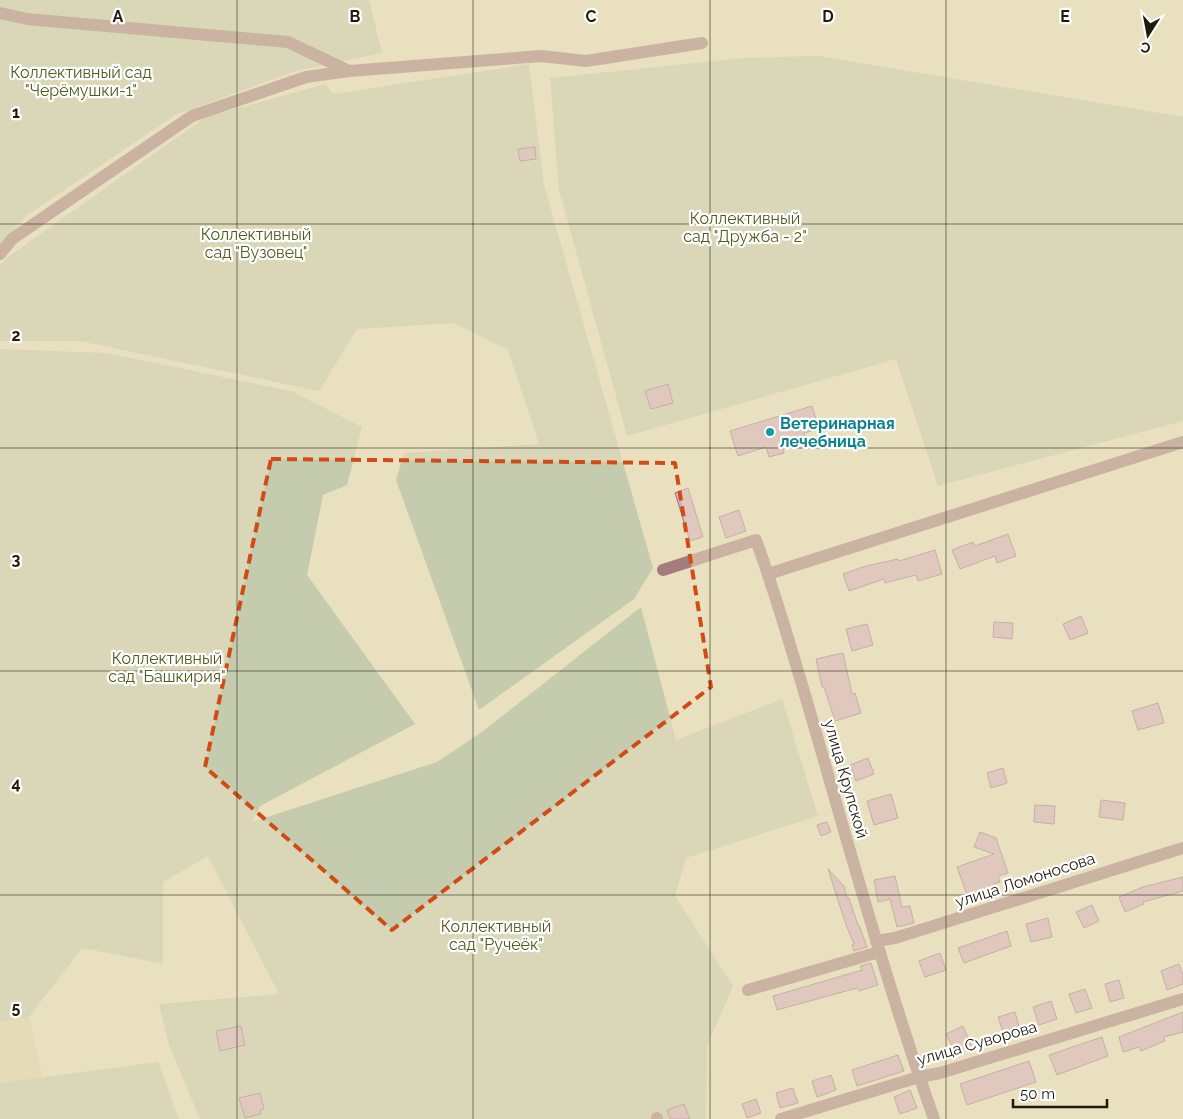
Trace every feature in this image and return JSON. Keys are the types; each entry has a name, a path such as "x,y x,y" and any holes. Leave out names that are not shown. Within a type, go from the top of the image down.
{"street":[{"path":"0,13 27,19 288,42 349,72"},
{"path":"0,254 12,239 192,116 306,76 541,56 586,61 702,43"},
{"path":"768,574 1183,442"},
{"name":"улица Крупской","path":"663,570 756,540 768,574 877,946 934,1119"},
{"name":"улица Ломоносова","path":"748,990 877,946 895,938 1183,848"},
{"name":"улица Суворова","path":"781,1119 806,1116 919,1076 940,1072 1183,1000"}],"highlighted area":[{"path":"271,459 675,463 711,687 392,930 205,767"}],"shaded area":[{"path":"29,1017 43,1078 0,1083 0,1022"}],"green space":[{"name":"Коллективный сад \"Черёмушки-1\"","path":"0,0 369,0 382,53 296,71 175,115 26,216 0,247"},
{"name":"Коллективный сад \"Дружба - 2\"","path":"818,56 1183,117 1183,421 938,486 896,359 627,436 559,190 550,78 744,58"},
{"name":"Коллективный сад \"Вузовец\"","path":"529,64 544,185 653,568 634,599 479,710 396,480 404,453 539,444 508,350 454,323 357,329 319,391 80,341 0,341 0,266 8,257 206,117 326,84 333,94"},
{"path":"0,349 106,353 291,391 362,427 347,485 323,495 307,575 415,724 260,806 252,822 437,762 482,732 641,607 676,740 782,699 818,816 686,858 675,896 733,986 707,1046 706,1119 200,1119 169,1045 159,1004 279,994 208,856 163,882 163,964 82,948 29,1017 0,1022"},
{"path":"158,1062 179,1119 0,1119 0,1083"}],"building":[{"path":"535,147 536,159 520,161 518,149"},
{"path":"668,384 673,403 651,409 645,391"},
{"name":"Ветеринарная лечебница","path":"812,406 819,429 804,433 805,436 781,443 784,453 769,457 766,447 738,456 730,431"},
{"path":"688,488 703,537 690,541 675,493"},
{"path":"739,510 746,531 726,538 719,517"},
{"path":"1008,534 1016,556 997,563 995,556 960,569 952,550 973,542 975,546"},
{"path":"935,550 942,574 918,581 916,575 885,583 884,579 849,591 843,574 866,566 898,559 899,561"},
{"path":"1081,616 1088,633 1070,640 1063,624"},
{"path":"994,622 1013,623 1012,639 993,637"},
{"path":"867,624 873,645 852,651 846,629"},
{"path":"843,653 852,694 855,693 861,713 835,721 824,687 822,687 816,659"},
{"path":"1158,703 1164,723 1138,730 1132,711"},
{"path":"868,758 874,774 856,781 850,765"},
{"path":"1003,768 1007,783 991,788 987,773"},
{"path":"891,794 898,818 874,825 867,801"},
{"path":"1101,800 1125,803 1123,820 1099,817"},
{"path":"1035,805 1055,806 1054,824 1034,822"},
{"path":"827,822 831,832 821,836 817,825"},
{"path":"980,832 996,838 1008,873 998,876 1000,882 993,884 995,890 980,895 978,891 967,895 957,867 994,854 974,847"},
{"path":"828,869 844,886 867,947 854,951 852,945 854,944"},
{"path":"895,876 902,907 910,906 914,923 897,927 890,899 878,902 874,880"},
{"path":"1183,877 1183,891 1143,902 1144,904 1125,912 1119,897 1143,887"},
{"path":"1092,905 1099,921 1084,928 1076,912"},
{"path":"1048,918 1052,937 1031,942 1026,924"},
{"path":"1007,931 1011,946 964,963 958,948"},
{"path":"940,953 946,970 925,977 919,961"},
{"path":"871,963 878,985 859,991 857,988 777,1010 773,996 862,970 860,966"},
{"path":"1179,964 1183,975 1183,984 1167,990 1161,971"},
{"path":"1119,980 1124,998 1110,1002 1105,984"},
{"path":"1085,989 1092,1008 1076,1013 1069,994"},
{"path":"1051,1001 1057,1019 1039,1025 1033,1007"},
{"path":"1015,1012 1020,1030 1004,1035 998,1017"},
{"path":"1183,1012 1183,1032 1164,1037 1165,1041 1141,1051 1139,1047 1123,1052 1119,1037"},
{"path":"241,1026 245,1045 220,1051 216,1031"},
{"path":"963,1026 971,1045 955,1052 946,1034"},
{"path":"1102,1037 1108,1056 1057,1075 1049,1055"},
{"path":"898,1055 904,1071 857,1086 852,1070"},
{"path":"1029,1061 1036,1082 967,1105 960,1084"},
{"path":"831,1075 836,1090 817,1097 812,1081"},
{"path":"793,1088 798,1103 780,1108 776,1093"},
{"path":"910,1090 917,1108 900,1114 894,1097"},
{"path":"260,1093 264,1109 260,1110 261,1114 245,1118 239,1098"},
{"path":"756,1099 761,1113 747,1118 742,1104"},
{"path":"684,1104 690,1119 670,1119 667,1110"}],"place":[{"name":"Ветеринарная лечебница","path":"770,432"}],"park label":[{"name":"Коллективный сад \"Башкирия\"","path":"167,667"},
{"name":"Коллективный сад \"Ручеёк\"","path":"496,935"}]}
